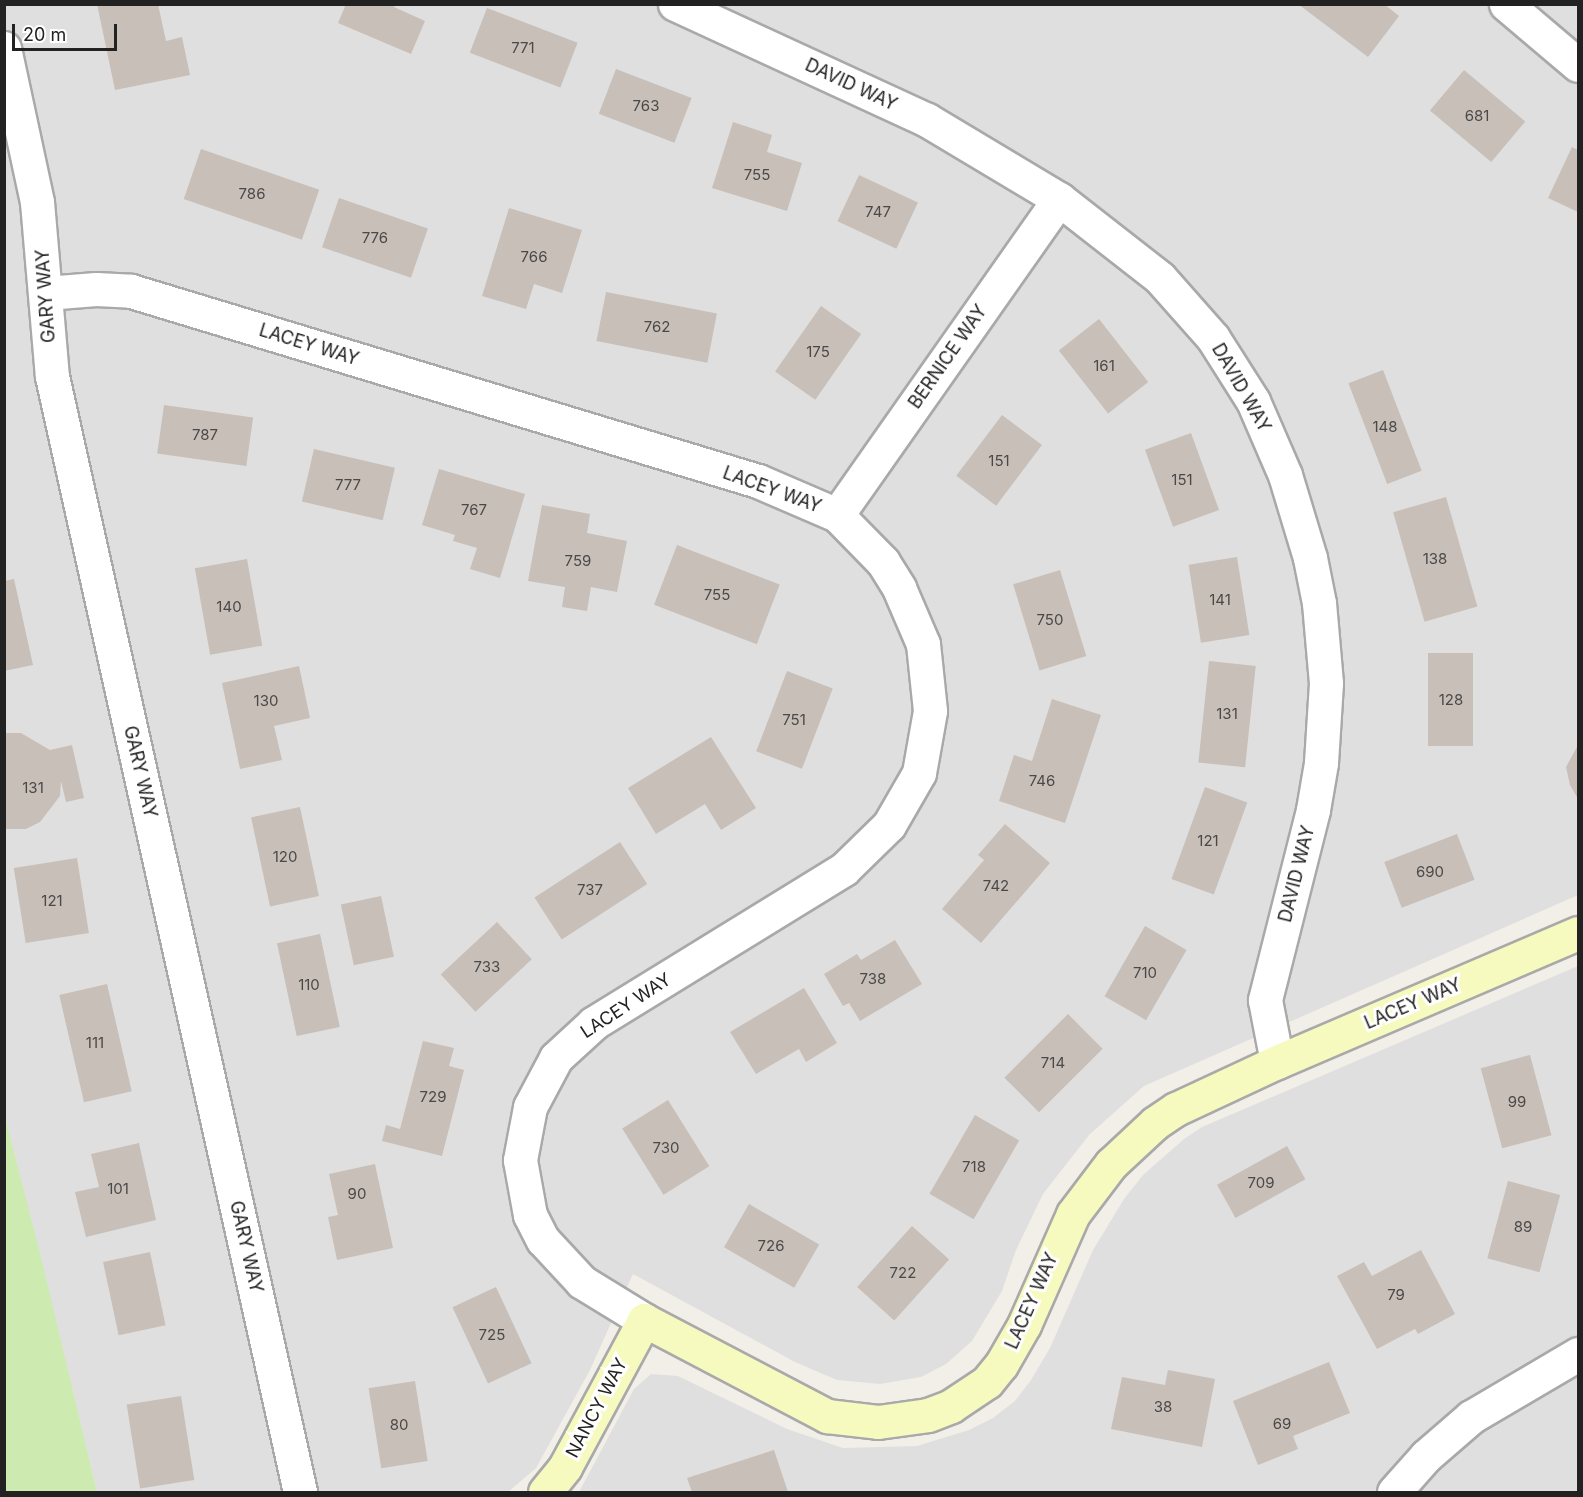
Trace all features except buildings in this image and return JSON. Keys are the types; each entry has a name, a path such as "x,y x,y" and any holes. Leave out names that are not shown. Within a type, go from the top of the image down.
{"street":[{"name":"DAVID WAY","path":"675,4 927,120 1059,199 1160,279 1213,338 1253,401 1268,435 1310,558 1324,645 1325,721 1313,810 1265,1000 1276,1062"},
{"path":"1506,4 1578,65"},
{"name":"GARY WAY","path":"4,48 37,202 52,376 300,1492"},
{"name":"BERNICE WAY","path":"837,515 1059,199"},
{"name":"LACEY WAY","path":"46,293 96,289 131,291 758,481 837,515 883,562 913,614 923,644 930,711 919,772 906,800 889,825 844,869 594,1023 556,1058 541,1081 523,1134 523,1188 543,1240 582,1282 644,1320 827,1416 878,1422 904,1420 951,1406 987,1382 1014,1346 1073,1214 1111,1164 1155,1123 1176,1109 1276,1062 1578,933"},
{"name":"NANCY WAY","path":"545,1492 565,1467 644,1320"},
{"path":"1394,1492 1426,1456 1471,1417 1578,1354"}],"shaded area":[{"path":"4,5 1578,5 1578,895 1144,1086 1089,1135 1043,1194 1016,1250 1002,1291 972,1341 946,1364 921,1377 880,1384 837,1380 795,1362 633,1274 590,1370 536,1468 508,1492 97,1492 5,1117"},
{"path":"1578,966 1578,1492 579,1492 634,1389 651,1374 678,1376 787,1429 843,1448 917,1446 969,1430 993,1418 1015,1401 1031,1380 1050,1348 1093,1250 1124,1199 1143,1175 1184,1139 1202,1127"}],"green space":[{"path":"5,1117 42,1261 97,1492 5,1492"}]}
